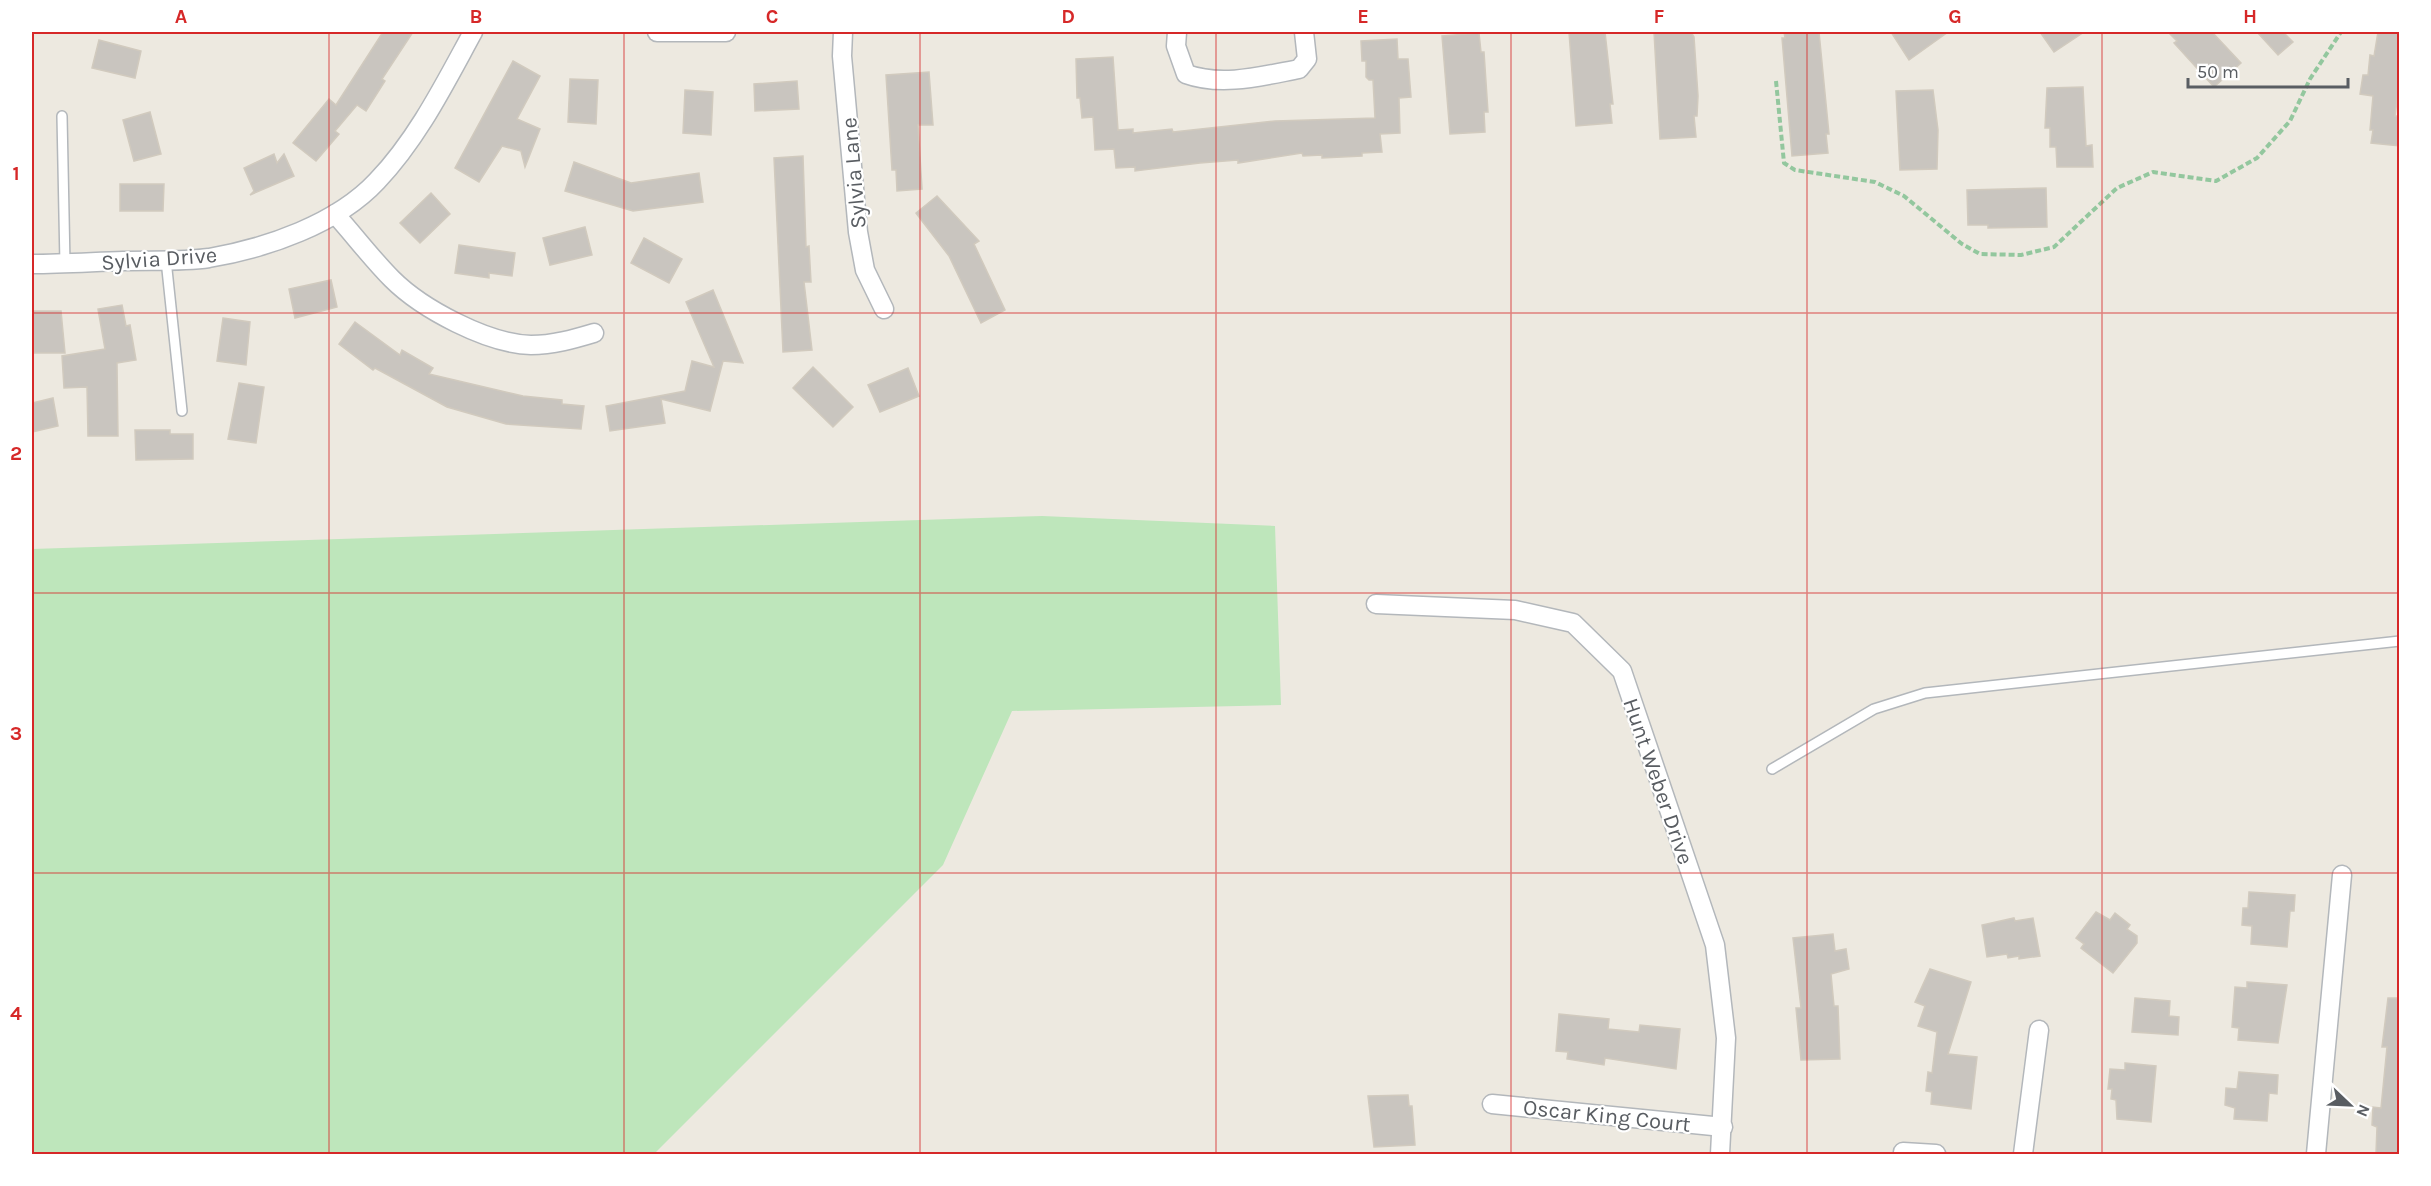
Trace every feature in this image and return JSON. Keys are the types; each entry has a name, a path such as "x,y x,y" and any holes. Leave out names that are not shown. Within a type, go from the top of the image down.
{"street":[{"name":"Sylvia Drive","path":"32,264 208,258 246,249 300,230 335,214 376,182 396,159 428,113 473,32"},
{"path":"657,32 726,32"},
{"name":"Sylvia Lane","path":"843,32 842,56 858,232 865,270 884,309"},
{"path":"1177,32 1176,46 1186,74 1210,80 1248,79 1299,69 1307,58 1304,32"},
{"path":"335,214 393,280 422,302 476,331 530,345 561,342 594,333"},
{"name":"Hunt Weber Drive","path":"1376,604 1515,610 1573,623 1622,671 1715,945 1726,1038 1720,1155"},
{"path":"2316,1155 2342,875"},
{"path":"2023,1155 2039,1030"},
{"name":"Oscar King Court","path":"1492,1104 1723,1127"},
{"path":"1903,1152 1936,1155"}],"lane":[{"path":"62,116 65,264"},
{"path":"166,260 182,411"},
{"path":"1772,770 1874,709 1925,693 2400,641"}],"path":[{"path":"1776,81 1784,163 1795,170 1875,182 1904,196 1962,244 1980,254 2022,255 2054,247 2118,188 2153,172 2216,181 2258,159 2290,121 2310,79 2341,32"}],"green space":[{"path":"1042,516 1275,526 1281,705 1012,711 943,865 654,1154 32,1154 32,549"}],"building":[{"path":"383,32 413,32 382,79 385,81 366,111 357,105 335,131 339,134 316,161 293,143 329,99 336,105"},
{"path":"1569,32 1605,32 1613,104 1610,104 1612,123 1576,126"},
{"path":"1654,32 1691,32 1694,37 1698,96 1697,116 1694,116 1696,137 1660,139"},
{"path":"1784,32 1819,32 1829,134 1826,134 1828,153 1792,156 1782,38 1785,38"},
{"path":"1891,32 1948,32 1909,60"},
{"path":"2040,32 2084,32 2054,52"},
{"path":"2168,32 2212,32 2241,63 2214,87 2174,43 2177,41"},
{"path":"2257,32 2283,32 2293,42 2278,55"},
{"path":"2378,32 2400,32 2400,78 2395,116 2400,116 2400,146 2371,143 2373,96 2360,94 2363,75 2368,75 2370,55 2374,56"},
{"path":"1479,33 1481,52 1484,52 1488,112 1484,112 1485,132 1450,134 1442,36"},
{"path":"1397,39 1398,59 1408,59 1411,97 1399,98 1400,133 1380,134 1382,152 1362,153 1362,156 1322,158 1322,155 1303,156 1302,153 1238,163 1238,160 1135,171 1135,167 1116,168 1114,149 1095,150 1093,117 1082,118 1080,98 1077,98 1076,59 1113,57 1118,130 1133,129 1133,133 1172,129 1173,132 1275,121 1375,118 1373,80 1366,77 1366,61 1362,61 1361,41"},
{"path":"99,40 141,51 135,78 92,68"},
{"path":"513,61 540,76 517,119 540,129 525,167 521,151 502,146 479,182 455,168"},
{"path":"929,72 933,125 918,125 922,189 897,191 896,170 892,170 886,75"},
{"path":"570,79 598,80 596,124 568,122"},
{"path":"797,81 799,109 755,111 754,84"},
{"path":"2083,87 2086,146 2092,145 2093,167 2057,167 2056,147 2050,147 2050,128 2045,128 2047,88"},
{"path":"685,90 713,92 711,135 683,133"},
{"path":"1933,90 1938,130 1937,169 1900,170 1896,91"},
{"path":"150,112 161,154 134,161 123,120"},
{"path":"274,154 277,163 284,154 294,176 250,195 254,191 244,168"},
{"path":"803,156 806,247 809,246 811,282 804,282 812,350 783,352 774,158"},
{"path":"574,162 631,183 699,173 703,202 633,211 565,191"},
{"path":"120,184 164,184 163,211 120,211"},
{"path":"2046,188 2047,227 1988,228 1988,225 1968,225 1967,190"},
{"path":"431,193 450,214 420,243 400,223"},
{"path":"937,196 979,241 974,244 1005,310 981,323 949,256 916,213"},
{"path":"585,227 592,255 550,265 543,238"},
{"path":"644,238 682,259 669,283 631,263"},
{"path":"459,245 515,253 512,276 489,273 489,278 455,273"},
{"path":"331,280 337,307 295,318 289,289"},
{"path":"713,290 743,363 723,361 710,411 661,399 665,423 610,431 606,406 685,391 692,361 714,367 686,302"},
{"path":"122,305 126,326 130,325 136,360 117,363 118,436 88,436 87,387 64,388 62,356 105,349 98,309"},
{"path":"33,311 61,311 65,353 34,353"},
{"path":"223,318 250,322 246,365 217,361"},
{"path":"355,322 400,355 402,350 433,368 429,374 523,396 562,400 562,404 584,406 581,429 506,424 447,407 375,368 373,370 339,344"},
{"path":"813,367 853,407 833,427 793,388"},
{"path":"908,368 919,396 880,412 868,385"},
{"path":"239,383 264,387 256,443 228,439"},
{"path":"53,398 58,426 32,432 32,403"},
{"path":"135,430 170,430 170,434 193,434 193,459 136,460"},
{"path":"2249,892 2295,895 2294,911 2290,911 2287,947 2251,944 2252,926 2242,925 2243,908 2248,908"},
{"path":"2096,912 2110,920 2115,913 2130,925 2127,929 2137,936 2137,943 2113,973 2081,948 2084,944 2076,938"},
{"path":"2014,918 2015,921 2033,918 2040,956 2019,959 2019,956 2008,958 2007,954 1987,957 1982,925"},
{"path":"1833,934 1835,951 1846,949 1849,969 1831,974 1834,1006 1838,1006 1840,1059 1801,1060 1796,1008 1801,1008 1793,938"},
{"path":"1930,969 1971,982 1948,1054 1977,1057 1971,1109 1931,1104 1932,1092 1926,1091 1928,1072 1932,1073 1937,1032 1918,1026 1925,1006 1915,1002"},
{"path":"2247,982 2287,985 2278,1043 2238,1040 2239,1028 2232,1027 2235,987 2247,988"},
{"path":"2135,998 2170,1001 2169,1016 2179,1017 2178,1035 2132,1032"},
{"path":"2388,998 2400,998 2400,1154 2376,1153 2377,1127 2372,1125 2373,1107 2381,1108 2387,1047 2382,1047"},
{"path":"1559,1014 1609,1019 1608,1029 1639,1032 1640,1025 1680,1029 1676,1069 1605,1058 1604,1065 1567,1059 1568,1052 1556,1051"},
{"path":"2125,1063 2156,1066 2151,1122 2117,1119 2116,1100 2111,1099 2112,1089 2108,1089 2110,1069 2125,1070"},
{"path":"2239,1072 2278,1075 2277,1094 2269,1093 2267,1121 2234,1119 2235,1108 2225,1105 2226,1088 2237,1089"},
{"path":"1408,1095 1409,1106 1412,1106 1415,1145 1374,1147 1368,1096"}]}
